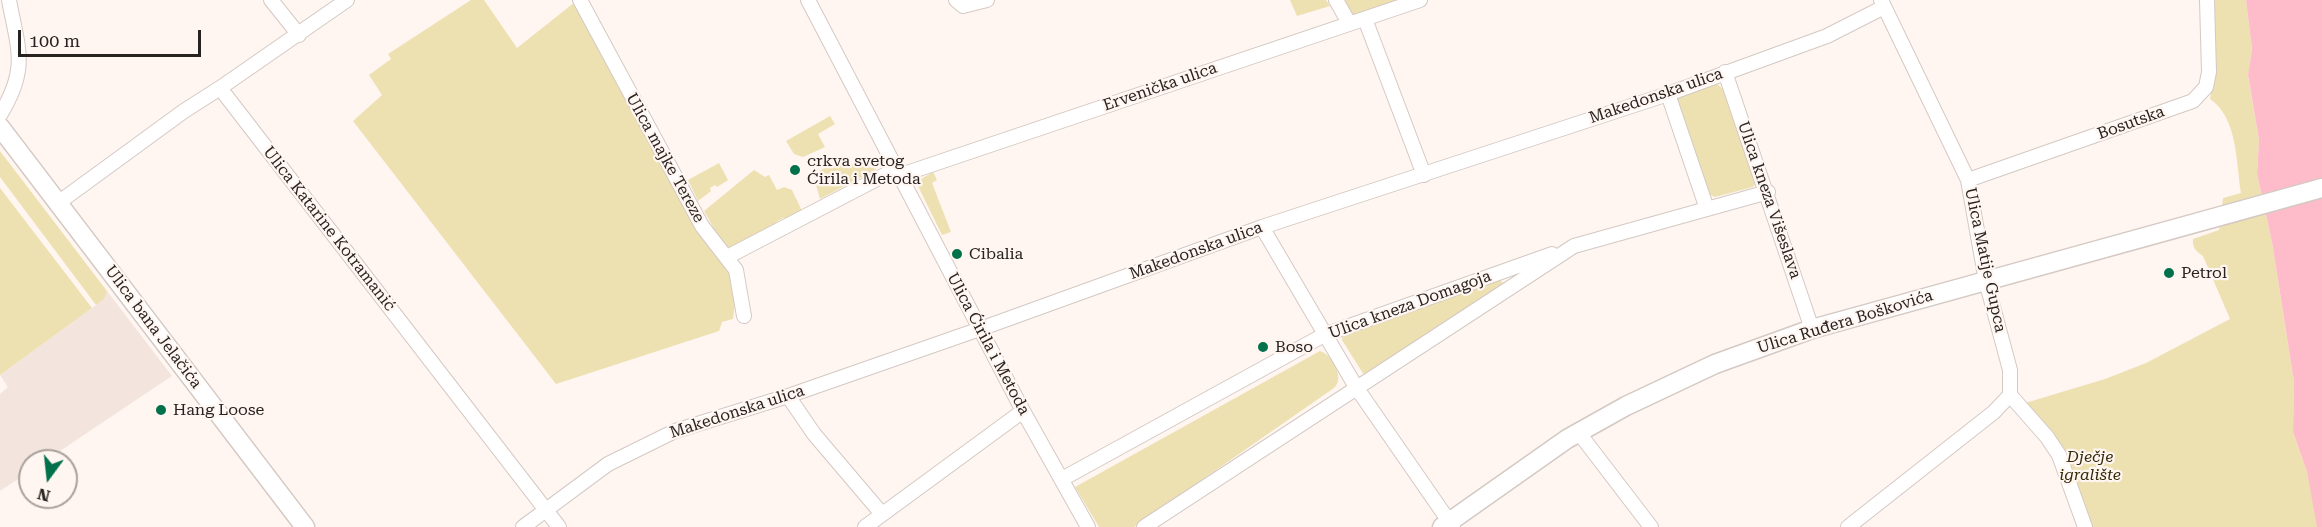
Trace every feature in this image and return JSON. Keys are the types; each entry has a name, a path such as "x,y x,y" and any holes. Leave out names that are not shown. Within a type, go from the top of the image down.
{"main road":[{"name":"Ulica bana Jelačića","path":"0,128 305,527"},
{"name":"Ulica Ruđera Boškovića","path":"1448,525 1507,479 1579,433 1626,406 1715,364 1812,329 2322,188"}],"street":[{"path":"0,115 15,85 21,54 9,0"},
{"path":"271,0 299,35"},
{"path":"58,203 184,111 299,35 347,0"},
{"name":"Ulica majke Tereze","path":"580,0 702,226 728,257 740,282 744,316"},
{"name":"Ulica Ćirila i Metoda","path":"808,0 900,171 1023,411 1088,527"},
{"path":"956,0 963,6 970,6 987,0"},
{"path":"1336,0 1349,23"},
{"name":"Ervenička ulica","path":"728,257 900,171 1420,0"},
{"name":"Bosutska","path":"1968,180 2193,101 2206,87 2209,72 2206,0"},
{"name":"Ulica Matije Gupca","path":"1883,3 1968,180 1986,281 2010,370 2010,395"},
{"name":"Makedonska ulica","path":"523,527 608,464 675,431 788,396 1262,227 1668,94 1827,36 1883,3"},
{"path":"1365,19 1424,175"},
{"name":"Ulica kneza Višeslava","path":"1725,72 1768,192 1812,329"},
{"name":"Ulica Katarine Kotramanić","path":"220,88 559,527"},
{"path":"1668,94 1707,209"},
{"name":"Ulica kneza Domagoja","path":"1062,479 1324,335 1574,246 1768,192"},
{"path":"1262,227 1356,387 1448,525"},
{"name":"Ulica kneza Domagoja","path":"1144,527 1574,246"},
{"path":"1848,527 1994,412 2010,395 2047,437 2058,455 2085,527"},
{"path":"788,396 814,434 882,514"},
{"path":"865,527 1023,411"},
{"path":"1579,433 1651,527"}],"shaded area":[{"path":"2246,0 2322,0 2322,527 2317,527 2307,472 2293,432 2294,382 2272,242 2257,174 2259,140 2248,75 2252,49"},
{"path":"107,291 172,376 63,449 18,449 18,479 0,491 0,394 8,387 0,375 96,305"}],"green space":[{"path":"471,0 484,0 517,48 575,2 732,275 735,304 733,319 722,322 719,331 556,384 353,121 382,95 369,75 391,59 388,54"},
{"path":"1290,0 1326,0 1330,6 1297,16"},
{"path":"1346,0 1404,0 1353,16 1348,14 1342,2"},
{"name":"Dječje igralište","path":"2212,0 2246,0 2252,49 2248,76 2259,140 2257,174 2272,242 2294,382 2293,432 2307,472 2318,527 2089,527 2067,462 2022,404 2105,379 2146,363 2230,319 2203,256 2193,245 2193,239 2219,230 2223,198 2241,193 2231,129 2219,107 2210,99 2215,72"},
{"path":"1715,82 1723,89 1756,183 1753,187 1715,197 1709,194 1675,101 1678,96"},
{"path":"830,116 835,124 818,134 825,147 803,157 794,154 786,141"},
{"path":"0,151 107,291 104,299 96,305 0,177"},
{"path":"838,161 877,169 820,199 816,185 824,181 819,171"},
{"path":"719,163 728,180 717,187 715,185 710,188 711,191 698,201 688,180"},
{"path":"754,170 765,177 769,175 777,190 784,187 792,190 803,213 788,219 783,218 731,250 724,247 704,211"},
{"path":"933,172 937,180 932,183 951,232 942,235 916,182"},
{"path":"0,188 92,308 0,375"},
{"path":"1498,278 1503,283 1502,288 1364,375 1342,340 1343,333"},
{"path":"1320,351 1329,357 1336,367 1338,379 1334,388 1134,527 1099,527 1075,487"}],"place":[{"name":"crkva svetog Ćirila i Metoda","path":"795,170"},
{"name":"Cibalia","path":"957,254"},
{"name":"Petrol","path":"2169,273"},
{"name":"Boso","path":"1263,347"},
{"name":"Hang Loose","path":"161,410"}]}
